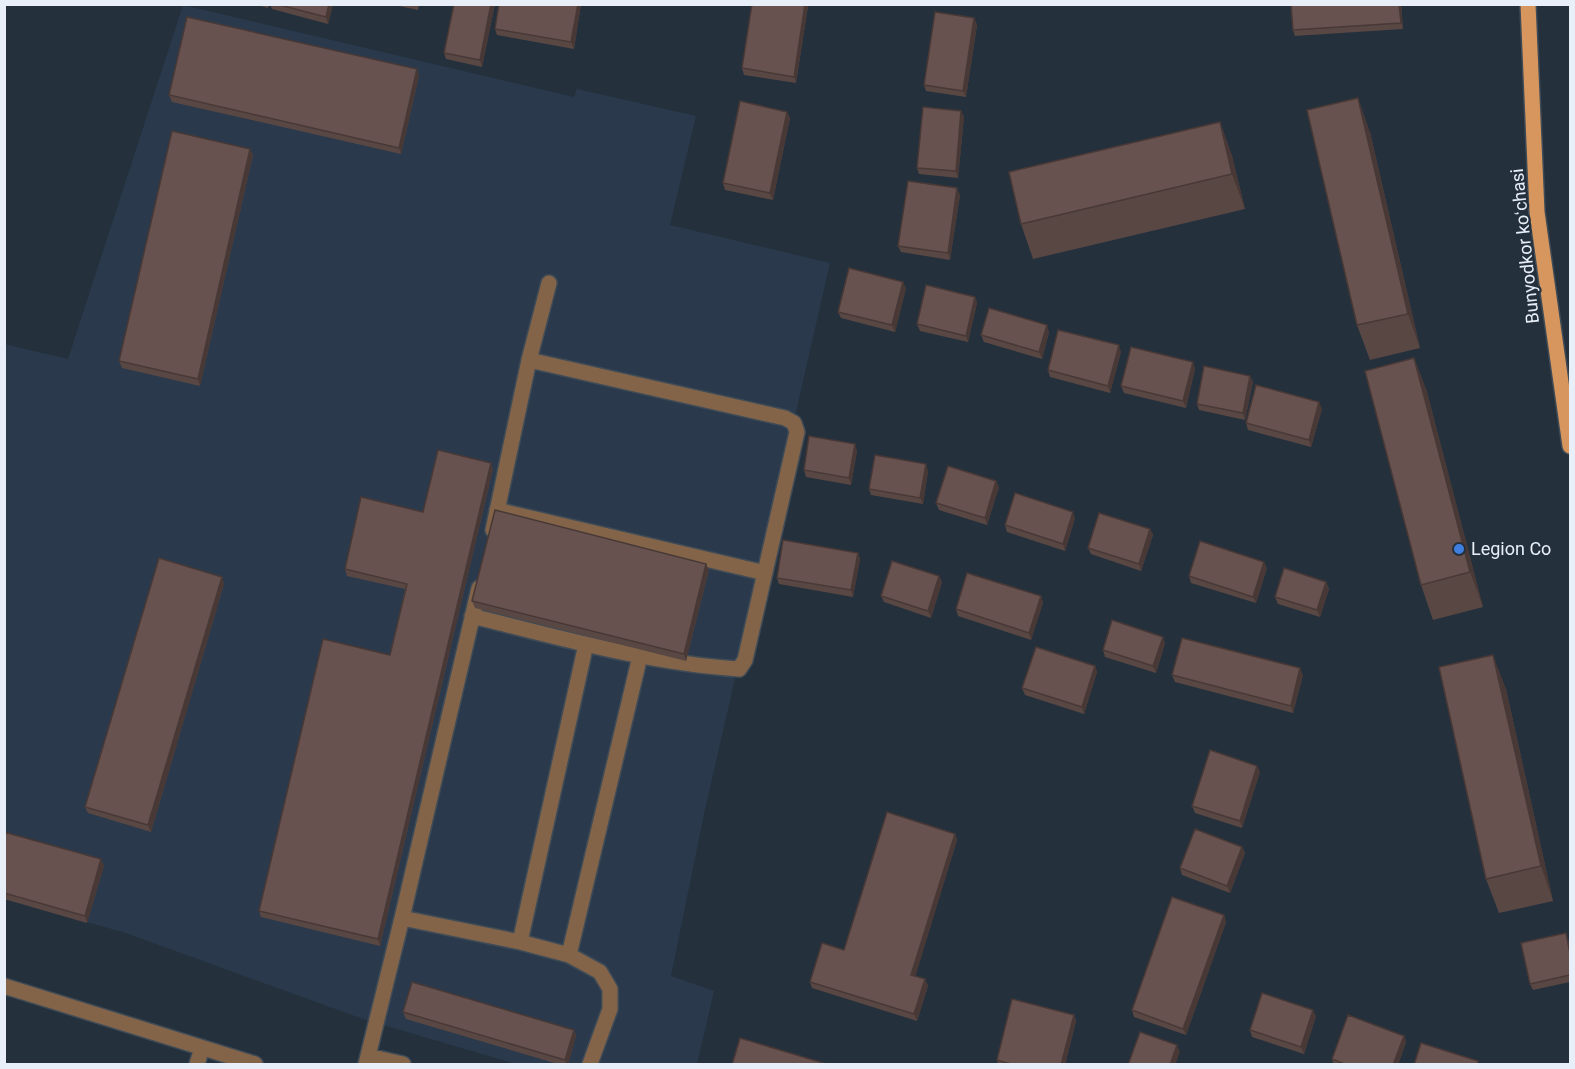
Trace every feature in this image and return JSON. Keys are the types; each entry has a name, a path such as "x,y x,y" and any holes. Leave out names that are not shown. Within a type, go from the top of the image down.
{"main road":[{"name":"Bunyodkor koʻchasi","path":"1528,4 1537,212 1570,446"}],"street":[{"path":"490,542 529,360 549,283"},
{"path":"472,616 640,656 739,669 745,660 797,432 794,423 784,418 529,360"},
{"path":"497,510 765,573"},
{"path":"403,1065 367,1060 482,574"},
{"path":"520,942 586,644"},
{"path":"569,955 640,656"},
{"path":"402,918 520,942 569,955 600,972 610,989 610,1009 590,1065"},
{"path":"4,986 255,1065"},
{"path":"197,1065 202,1048"}],"shaded area":[{"path":"183,5 574,97 577,89 696,116 670,225 830,263 704,814 671,976 714,991 697,1064 516,1064 363,1019 126,933 5,899 4,344 68,359"}],"building":[{"path":"276,4 329,4 326,17"},
{"path":"454,4 491,4 480,60 444,53"},
{"path":"499,4 578,4 571,42 495,29"},
{"path":"752,4 805,4 794,77 742,68"},
{"path":"1291,4 1399,4 1401,23 1293,30"},
{"path":"935,12 974,18 963,91 924,85"},
{"path":"187,17 417,69 399,148 169,95"},
{"path":"1358,98 1408,314 1357,325 1307,110"},
{"path":"740,101 787,112 770,193 723,183"},
{"path":"923,107 961,111 956,171 917,168"},
{"path":"1220,122 1232,174 1021,224 1009,172"},
{"path":"172,131 250,149 198,379 119,361"},
{"path":"908,181 957,188 948,253 898,246"},
{"path":"849,268 903,282 892,325 838,312"},
{"path":"926,285 975,297 966,336 917,324"},
{"path":"989,308 1047,325 1039,352 981,335"},
{"path":"1058,330 1119,345 1108,386 1048,370"},
{"path":"1131,347 1193,362 1183,401 1121,386"},
{"path":"1414,358 1470,572 1421,585 1365,371"},
{"path":"1204,366 1250,376 1243,413 1197,404"},
{"path":"1256,385 1319,402 1309,440 1246,423"},
{"path":"809,436 855,444 849,478 804,470"},
{"path":"438,450 491,463 378,939 259,911 323,639 390,655 407,584 345,569 361,497 423,512"},
{"path":"875,455 926,464 920,498 869,489"},
{"path":"948,466 996,481 985,518 936,503"},
{"path":"1015,493 1073,512 1063,544 1005,525"},
{"path":"495,510 706,564 684,654 472,601"},
{"path":"1099,513 1150,529 1139,564 1088,548"},
{"path":"783,540 858,553 851,590 777,578"},
{"path":"1200,541 1264,562 1253,597 1189,576"},
{"path":"159,558 222,577 148,825 85,807"},
{"path":"892,561 939,576 928,611 881,596"},
{"path":"1284,568 1326,582 1317,610 1275,597"},
{"path":"967,573 1041,596 1029,633 956,609"},
{"path":"1112,620 1163,637 1153,666 1103,650"},
{"path":"1182,638 1300,668 1291,706 1172,675"},
{"path":"1036,647 1095,666 1082,707 1022,688"},
{"path":"1493,655 1541,866 1486,879 1439,667"},
{"path":"1210,750 1257,766 1240,821 1192,806"},
{"path":"887,812 955,834 911,975 925,979 914,1014 810,982 822,943 844,950"},
{"path":"1195,829 1242,847 1227,886 1180,868"},
{"path":"4,832 101,859 85,916 4,893"},
{"path":"1172,897 1224,915 1183,1029 1132,1010"},
{"path":"1566,933 1570,953 1570,975 1530,984 1521,943"},
{"path":"412,982 574,1030 565,1060 403,1012"},
{"path":"1262,993 1313,1010 1301,1047 1250,1030"},
{"path":"1012,999 1074,1015 1061,1065 1014,1065 997,1060"},
{"path":"1348,1015 1404,1036 1393,1065 1347,1065 1332,1059"},
{"path":"1140,1032 1177,1045 1170,1065 1128,1065"},
{"path":"740,1038 830,1065 732,1065"},
{"path":"1421,1043 1478,1061 1477,1065 1414,1065"}],"place":[{"name":"Legion Co","path":"1459,549"}]}
